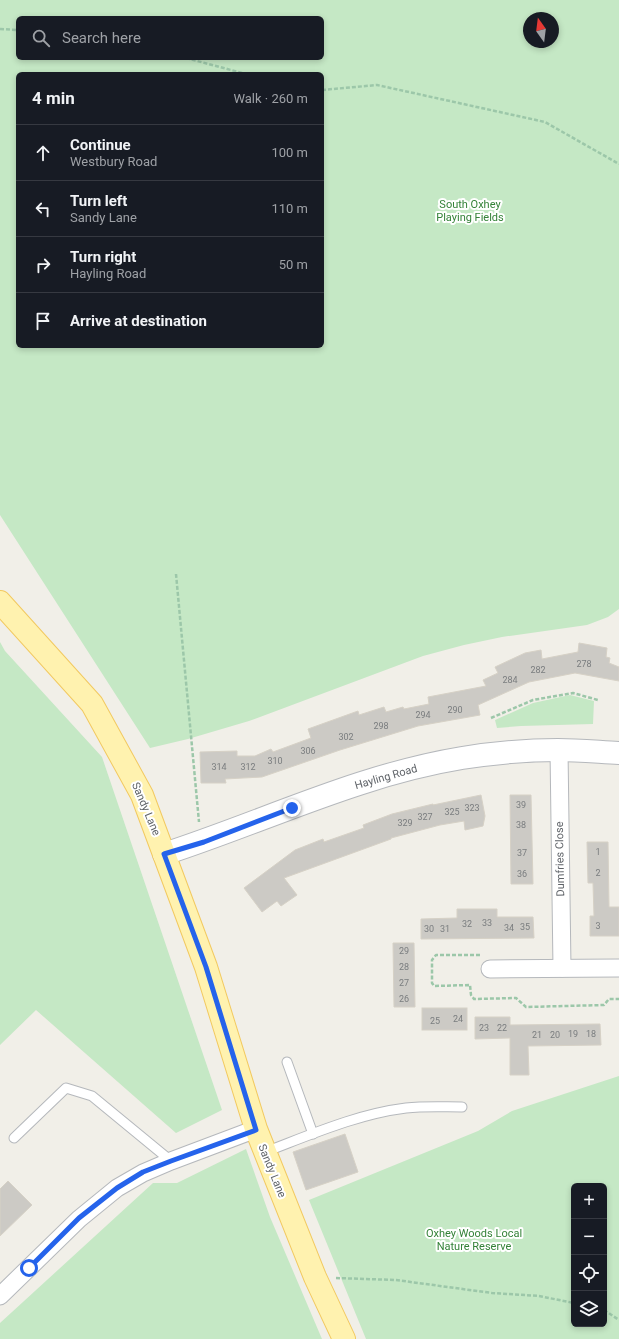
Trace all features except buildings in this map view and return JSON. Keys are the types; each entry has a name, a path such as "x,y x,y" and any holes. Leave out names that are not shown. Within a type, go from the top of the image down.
{"main road":[{"name":"Sandy Lane","path":"0,602 92,704 142,795 206,967 256,1130 315,1277 344,1339"}],"street":[{"name":"Hayling Road","path":"164,854 204,842 292,808 388,775 460,759 497,753 559,750 619,753"},
{"name":"Dumfries Close","path":"559,750 562,968"},
{"path":"490,969 619,968"},
{"path":"0,1296 79,1218 117,1188 143,1172 256,1130"}],"lane":[{"path":"287,1062 313,1134"},
{"path":"14,1138 66,1088 92,1096 171,1161"},
{"path":"265,1152 367,1116 404,1109 431,1106 462,1107"}],"path":[{"path":"0,29 16,30"},
{"path":"194,60 238,72"},
{"path":"324,90 376,85 545,122 619,164"},
{"path":"176,574 199,825 204,842"},
{"path":"491,718 533,700 573,692 598,700"},
{"path":"436,955 432,960 432,983 434,986 470,985 471,994 474,999 516,998 526,1007 604,1005 609,999 619,999"},
{"path":"315,1277 396,1280 492,1293 539,1296 571,1302"},
{"path":"607,1312 619,1320"}],"green space":[{"name":"South Oxhey Playing Fields","path":"0,0 619,0 619,609 608,617 587,625 502,637 423,656 249,721 188,739 150,748 0,515"},
{"path":"0,642 5,651 102,757 222,1110 176,1133 36,1010 0,1045"},
{"path":"570,695 594,701 593,724 497,728 495,720 533,703"},
{"name":"Oxhey Woods Local Nature Reserve","path":"619,1076 619,1339 366,1339 309,1200 478,1131 512,1111"},
{"path":"246,1149 270,1217 322,1339 0,1339 0,1323 153,1183 177,1183"}],"route":[{"path":"29,1268 79,1218 117,1188 143,1172 256,1130 206,967 164,854 204,842 292,808"}]}
